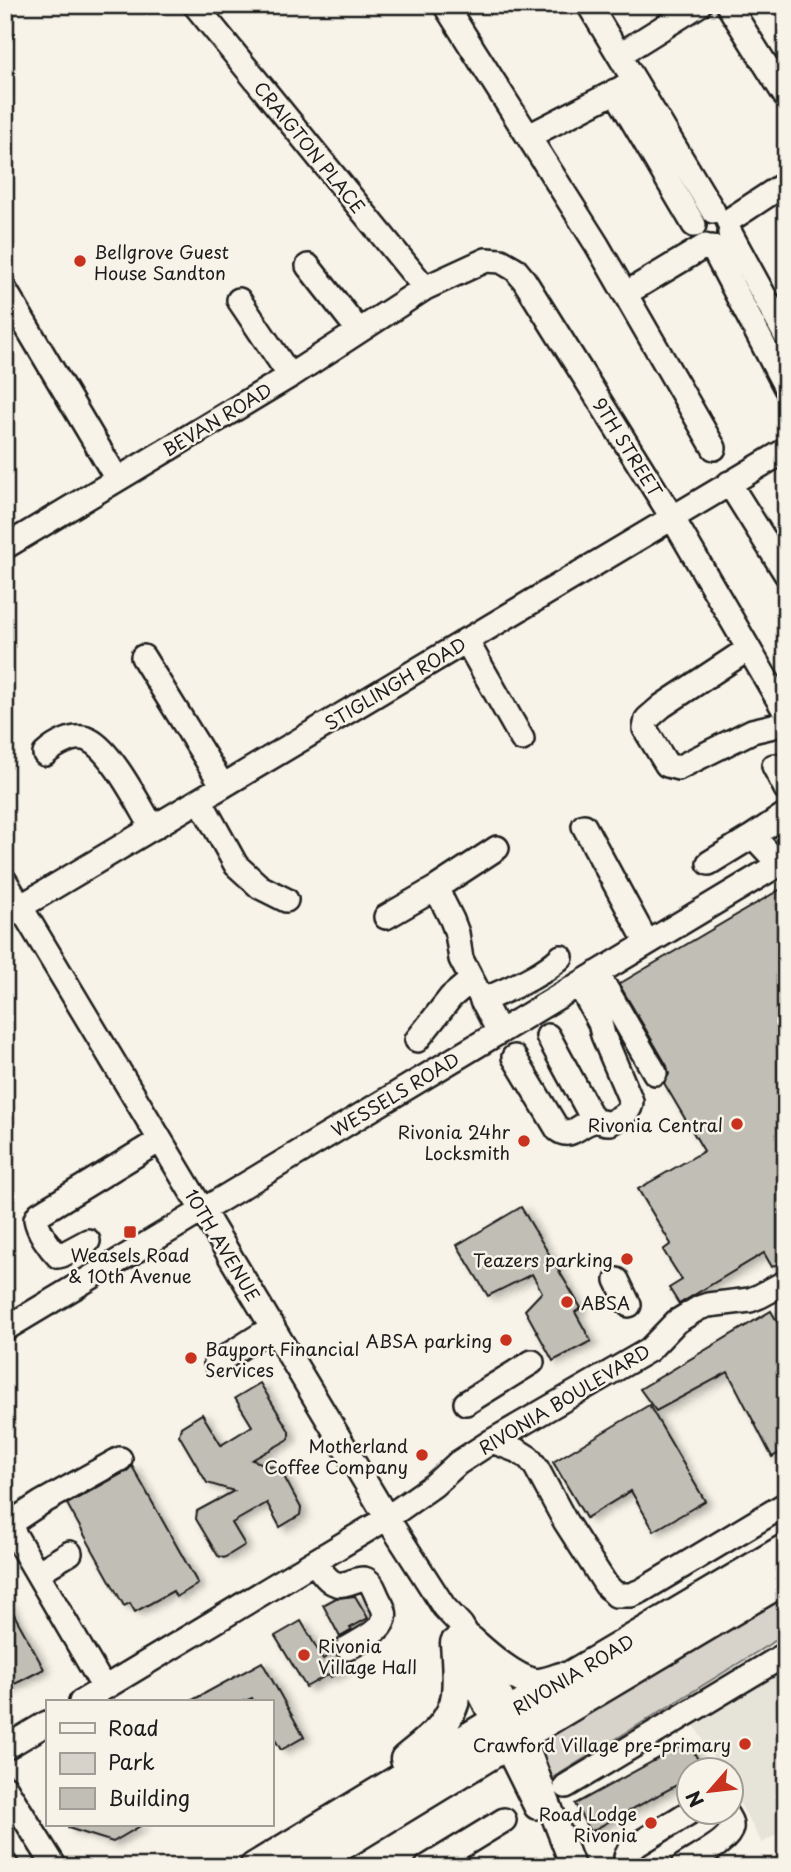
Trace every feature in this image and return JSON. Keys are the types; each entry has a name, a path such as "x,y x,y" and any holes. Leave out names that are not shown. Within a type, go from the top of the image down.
{"main road":[{"name":"RIVONIA ROAD","path":"307,1867 389,1818 508,1728 571,1675 786,1548"},
{"name":"RIVONIA ROAD","path":"254,1867 316,1830 786,1579"},
{"path":"316,1830 430,1739 445,1722 453,1707 463,1641 499,1665 533,1682 542,1683 571,1675"}],"street":[{"name":"CRAIGTON PLACE","path":"195,5 425,288"},
{"path":"445,5 597,245 714,448"},
{"path":"589,5 618,55 624,86 694,225 696,238 708,247 786,388"},
{"path":"618,55 699,5"},
{"path":"728,5 786,97"},
{"path":"529,136 624,86"},
{"path":"624,86 724,222 786,336"},
{"path":"694,225 701,215 724,222 786,183"},
{"path":"625,294 708,247 723,244 724,222"},
{"name":"9TH STREET","path":"425,288 486,260 501,261 515,269 672,517 786,713"},
{"path":"308,266 359,331"},
{"name":"BEVAN ROAD","path":"5,547 290,376 425,288"},
{"path":"5,290 117,479"},
{"path":"239,300 290,376"},
{"name":"STIGLINGH ROAD","path":"13,911 786,450"},
{"path":"729,483 786,574"},
{"path":"466,640 522,739"},
{"path":"748,649 662,706 647,719 645,729 667,765 678,768 752,731 786,723"},
{"path":"143,657 223,786"},
{"path":"45,754 55,745 83,738 90,740 109,757 153,828"},
{"path":"774,766 786,789"},
{"path":"200,800 236,865 260,887 286,900"},
{"path":"709,863 786,814"},
{"path":"584,826 647,943"},
{"path":"753,835 782,862"},
{"path":"386,918 497,848"},
{"name":"WESSELS ROAD","path":"5,1329 782,862"},
{"name":"10TH AVENUE","path":"5,881 13,911 160,1140 387,1518 444,1607 450,1631 463,1641 508,1728 573,1867"},
{"path":"436,888 457,933 461,959 499,1032"},
{"path":"482,1001 549,968 561,957"},
{"path":"417,1040 451,997 471,979"},
{"path":"514,1057 562,1133 567,1134 594,1121 610,1123 627,1112 631,1107 628,1091 603,1035 593,1028 582,982"},
{"path":"582,982 655,1073"},
{"path":"548,1036 594,1121"},
{"path":"88,1241 58,1256 53,1252 36,1219 39,1214 160,1140"},
{"path":"617,1280 629,1305"},
{"name":"RIVONIA BOULEVARD","path":"85,1700 387,1518 434,1485 458,1463 492,1441 649,1350 676,1322 698,1308 750,1300 786,1282"},
{"path":"216,1363 273,1327"},
{"path":"466,1403 532,1362"},
{"path":"492,1441 529,1458 565,1521 606,1585 616,1595 631,1595 641,1591 786,1504"},
{"path":"104,1688 7,1521 120,1458"},
{"path":"37,1573 70,1553"},
{"path":"314,1562 335,1585 342,1586 360,1579 371,1583 385,1612 379,1628 348,1648"},
{"path":"566,1786 786,1654"},
{"name":"10TH AVENUE","path":"508,1728 546,1830 567,1867"},
{"path":"5,1748 45,1731"},
{"path":"8,1799 55,1867"},
{"path":"426,1867 504,1820"},
{"path":"629,1867 626,1857 630,1849 676,1821"},
{"path":"682,1867 729,1835 731,1826"}],"shaded area":[{"name":"Crawford Village pre-primary","path":"786,1661 786,1829 762,1843 746,1815 746,1756 712,1756 690,1718"}],"green space":[{"path":"786,1596 786,1634 551,1779 540,1741"}],"building":[{"name":"Rivonia Central","path":"786,886 786,1259 772,1267 764,1253 679,1304 669,1288 682,1280 663,1250 671,1244 638,1189 704,1151 664,1083 669,1074 667,1066 619,984"},
{"path":"521,1207 581,1308 575,1312 591,1341 553,1361 525,1310 542,1292 532,1274 488,1296 457,1245"},
{"path":"771,1311 786,1337 786,1449 772,1457 728,1372 656,1411 640,1389"},
{"path":"260,1383 289,1431 289,1439 252,1460 280,1469 301,1508 300,1515 280,1527 267,1503 232,1523 245,1545 224,1558 218,1556 196,1519 197,1511 234,1491 207,1483 179,1435 181,1427 202,1414 221,1445 252,1426 235,1398"},
{"path":"649,1405 705,1501 654,1531 631,1491 586,1518 553,1462"},
{"path":"132,1466 198,1584 176,1597 173,1591 135,1612 130,1603 124,1606 67,1504"},
{"path":"355,1596 368,1618 340,1637 323,1605 336,1598"},
{"path":"5,1598 44,1669 5,1689"},
{"name":"Rivonia Village Hall","path":"301,1621 323,1659 335,1652 346,1668 306,1687 275,1636"},
{"path":"262,1662 304,1737 281,1750 273,1736 273,1700 193,1700"},
{"name":"Road Lodge Rivonia","path":"688,1742 696,1756 676,1756 676,1786 590,1832 575,1804"},
{"path":"69,1826 140,1826 113,1842 68,1828"}],"place":[{"name":"Bellgrove Guest House Sandton","path":"80,261"},
{"name":"Rivonia Central","path":"737,1124"},
{"name":"Rivonia 24hr Locksmith","path":"524,1141"},
{"name":"Weasels Road & 10th Avenue","path":"130,1232"},
{"name":"Teazers parking","path":"627,1259"},
{"name":"ABSA","path":"567,1302"},
{"name":"ABSA parking","path":"506,1340"},
{"name":"Bayport Financial Services","path":"191,1358"},
{"name":"Motherland Coffee Company","path":"422,1455"},
{"name":"Rivonia Village Hall","path":"304,1655"},
{"name":"Crawford Village pre-primary","path":"745,1744"},
{"name":"Road Lodge Rivonia","path":"651,1823"}]}
